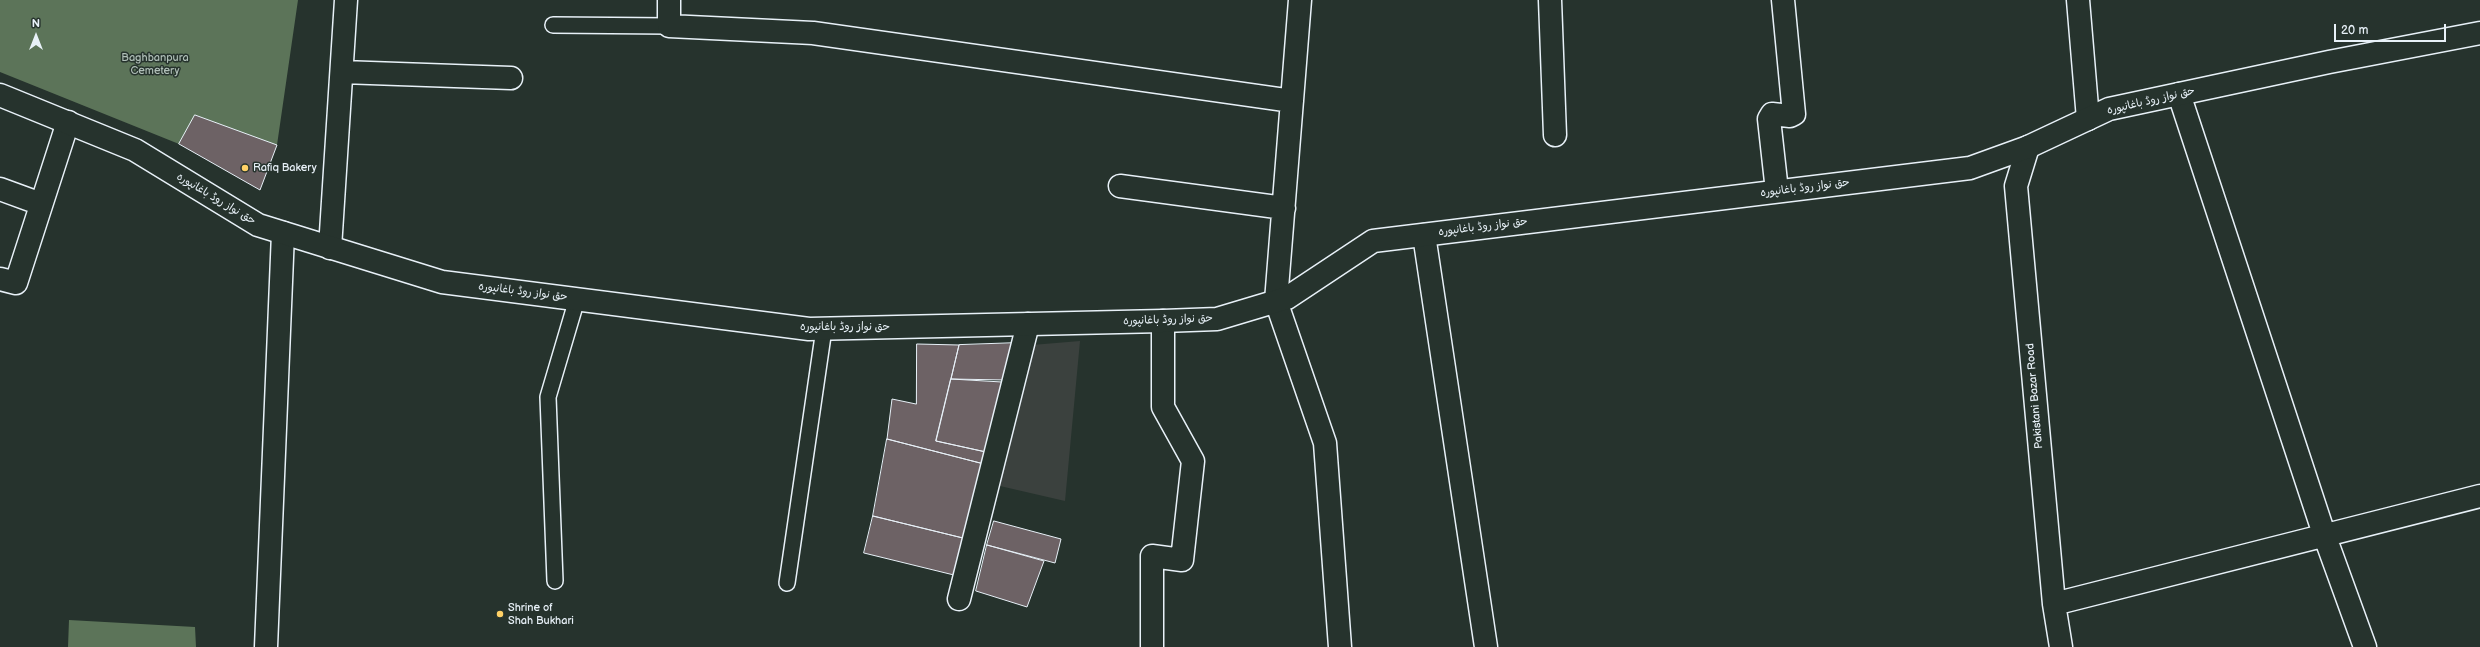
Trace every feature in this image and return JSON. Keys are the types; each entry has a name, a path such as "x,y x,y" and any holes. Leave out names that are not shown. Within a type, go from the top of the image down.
{"street":[{"path":"330,248 346,0"},
{"path":"670,0 669,26 813,33 1292,101"},
{"path":"1300,0 1276,301 1325,443 1340,647"},
{"path":"1550,0 1555,135"},
{"path":"1777,191 1769,119 1772,114 1790,116 1794,114 1783,0"},
{"path":"2078,0 2088,119"},
{"name":"حق نواز روڈ باغانپورہ","path":"0,95 135,150 258,225 442,282 809,329 1162,321 1217,319 1287,298 1372,241 1970,168 2028,147 2110,109 2329,62 2480,33"},
{"path":"342,72 511,78"},
{"path":"2179,94 2324,534 2365,647"},
{"path":"0,279 16,283 68,122"},
{"name":"Pakistani Bazar Road","path":"2028,147 2016,186 2054,604 2061,647"},
{"path":"1120,186 1284,208"},
{"path":"0,189 41,204"},
{"path":"266,647 283,233"},
{"path":"1424,235 1486,647"},
{"path":"1152,647 1152,556 1182,560 1193,461 1162,407 1162,321"},
{"path":"959,599 1028,324"},
{"path":"2054,604 2324,534 2480,496"}],"lane":[{"path":"553,25 669,26"},
{"path":"555,581 548,397 577,299"},
{"path":"787,583 824,329"}],"shaded area":[{"path":"1080,341 1065,501 1000,486 1032,345"}],"green space":[{"name":"Baghbanpura Cemetery","path":"0,0 298,0 277,145 179,144 0,72"},
{"path":"69,620 195,627 196,647 68,647"}],"building":[{"name":"Rafiq Bakery","path":"195,115 277,145 260,190 179,144"},
{"path":"1017,343 1006,380 951,379 959,345"},
{"path":"917,344 959,345 936,441 986,452 984,464 887,439 892,399 916,404"},
{"path":"951,379 1002,382 986,452 936,441"},
{"path":"887,439 984,464 967,539 873,516"},
{"path":"873,516 967,539 958,576 864,553"},
{"path":"994,521 1061,539 1055,563 987,545"},
{"path":"987,545 1044,561 1027,607 976,591"}],"place":[{"name":"Rafiq Bakery","path":"245,168"},
{"name":"Shrine of Shah Bukhari","path":"500,614"}]}
